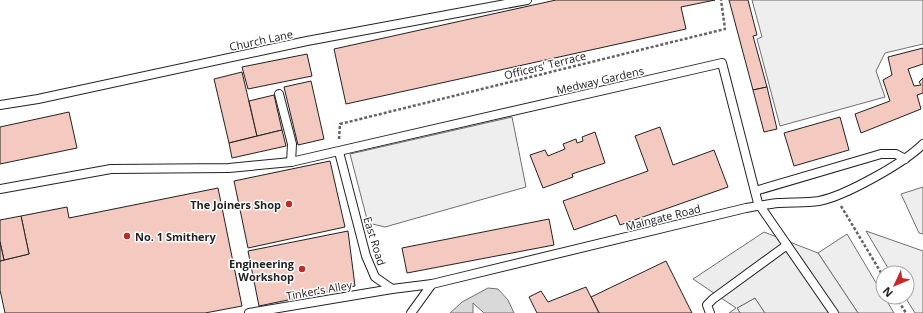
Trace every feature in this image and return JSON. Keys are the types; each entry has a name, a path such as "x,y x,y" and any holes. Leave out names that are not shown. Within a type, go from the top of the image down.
{"lane":[{"name":"Church Lane","path":"0,105 38,100 307,41 527,0"},
{"name":"Medway Gardens","path":"339,152 722,64 758,202 834,313"},
{"path":"279,94 292,144 291,162"},
{"name":"Maingate Road","path":"432,284 761,205 811,202 837,196 905,159 923,144"},
{"path":"0,189 111,168 229,168 291,162 339,152"},
{"name":"East Road","path":"339,152 366,256 375,277 392,289"},
{"path":"755,191 881,154 896,154 905,159"},
{"path":"709,309 713,299 787,245"},
{"path":"392,289 432,284"},
{"path":"411,313 432,284"},
{"name":"Tinker's Alley","path":"249,313 392,289"}],"path":[{"name":"Officers' Terrace","path":"340,124 726,29 721,0"},
{"path":"837,196 842,208 876,265"}],"shaded area":[{"path":"752,0 923,0 923,44 885,53 876,71 885,97 780,126 757,39 762,37"},
{"path":"512,117 526,187 385,227 368,223 350,154"},
{"path":"923,187 923,234 919,233 901,194"},
{"path":"866,231 923,251 923,313 915,313 910,305 915,305 915,265 886,265"},
{"path":"764,232 818,253 858,313 765,313 755,298 737,308 740,313 729,313 736,308 693,279"},
{"path":"847,234 875,281 875,305 889,305 894,313 858,313 818,253"},
{"path":"488,288 498,289 508,300 514,313 484,313 473,303 473,313 450,313 462,302"},
{"path":"755,298 765,313 740,313 737,308"}],"building":[{"path":"556,0 715,0 681,7 686,29 346,104 334,49"},
{"path":"729,0 748,0 757,35 753,36 767,87 753,90"},
{"path":"923,48 923,64 908,69 914,86 921,85 919,82 923,78 923,93 917,95 921,109 861,133 855,114 890,101 883,80 892,75 888,57"},
{"path":"307,54 312,76 248,89 242,67"},
{"path":"242,72 257,136 229,143 214,79"},
{"path":"311,81 324,139 298,145 284,87"},
{"path":"767,87 777,129 764,132 753,90"},
{"path":"274,95 282,130 257,136 249,101"},
{"path":"69,112 77,148 0,164 0,127"},
{"path":"840,117 849,150 794,166 784,133"},
{"path":"660,127 673,165 714,150 728,187 620,225 616,215 574,230 563,201 648,171 635,136"},
{"path":"282,130 286,146 232,158 229,143"},
{"path":"595,132 605,163 572,174 573,177 543,188 530,155 545,150 548,156 565,149 563,144 576,139 577,143 583,141 582,137"},
{"name":"The Joiners Shop","path":"330,161 345,227 248,248 234,181"},
{"name":"No. 1 Smithery","path":"218,188 242,306 205,313 5,313 0,290 0,261 29,254 21,216 67,207 69,218"},
{"path":"21,216 29,254 4,260 0,242 0,220"},
{"path":"549,219 554,245 407,273 402,248"},
{"name":"Engineering Workshop","path":"348,231 355,286 259,306 248,251"},
{"path":"0,242 4,260 0,261"},
{"path":"666,261 692,313 599,313 591,297"},
{"path":"586,287 599,313 537,313 529,297 541,291 548,302"}],"place":[{"name":"The Joiners Shop","path":"289,204"},
{"name":"No. 1 Smithery","path":"127,236"},
{"name":"Engineering Workshop","path":"302,269"}]}
